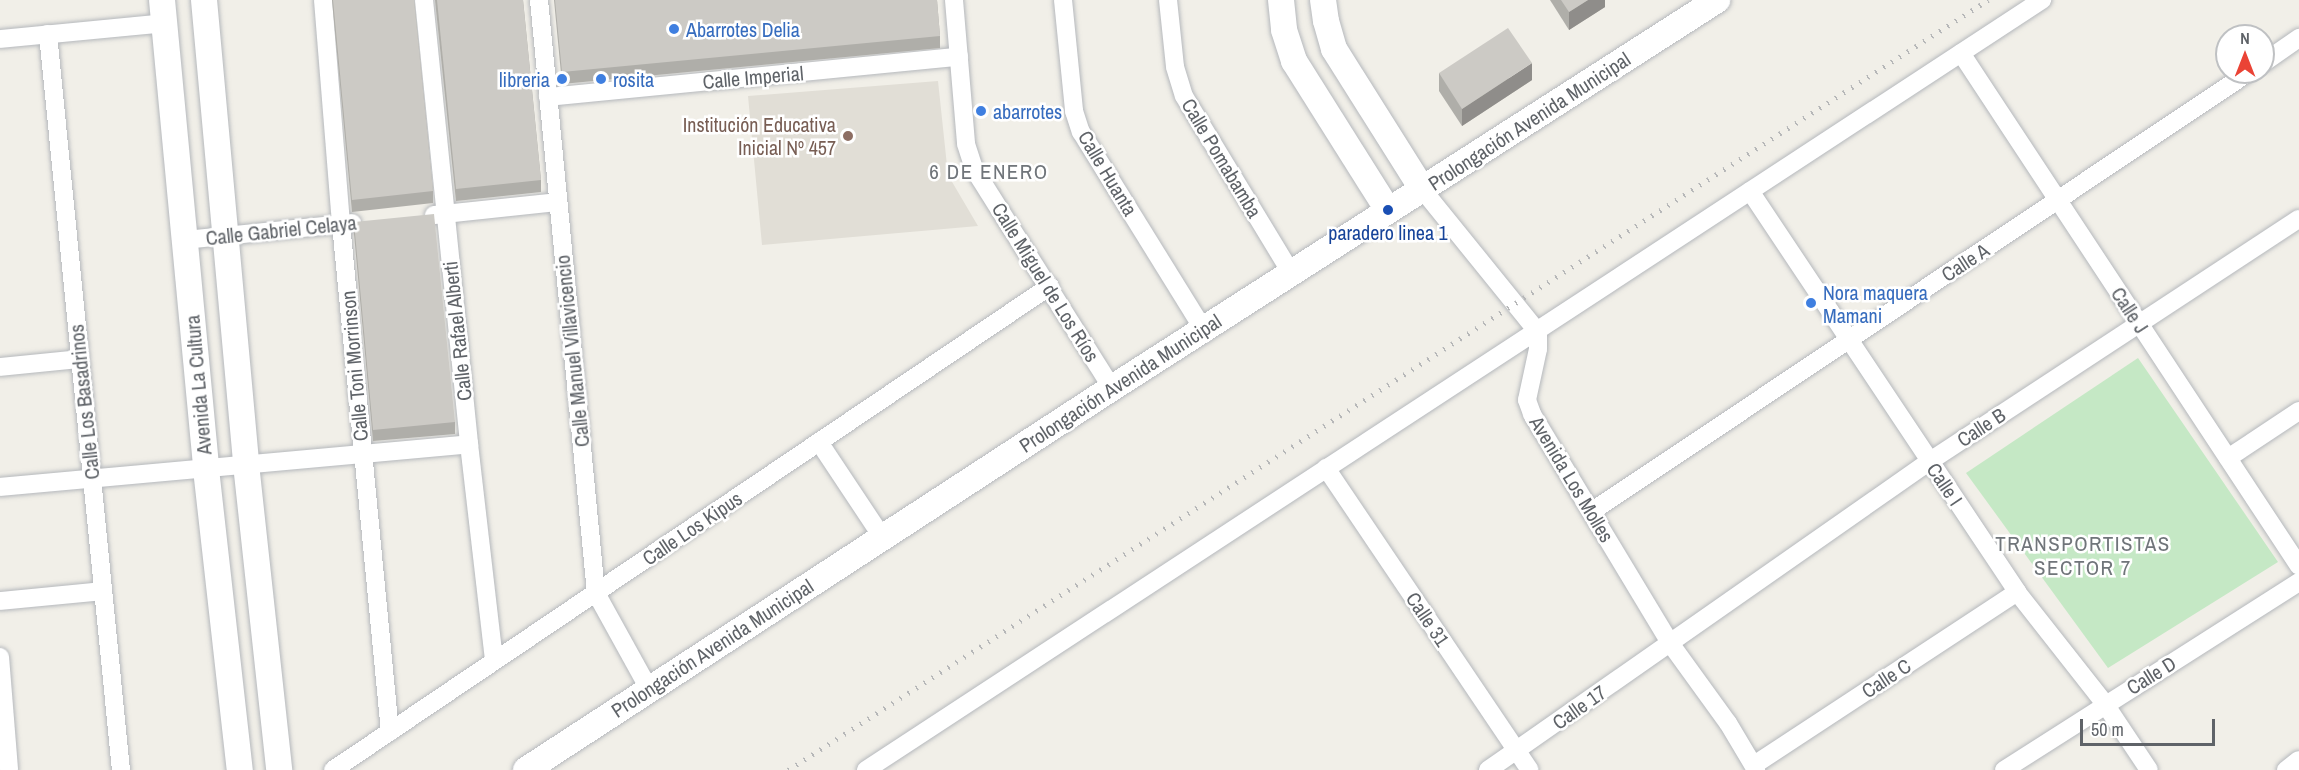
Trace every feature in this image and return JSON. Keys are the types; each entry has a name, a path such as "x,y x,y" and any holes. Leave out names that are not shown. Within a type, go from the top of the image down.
{"main road":[{"name":"Avenida La Cultura","path":"204,0 246,464 279,770"},
{"path":"1281,0 1284,30 1294,62 1388,210"},
{"path":"1323,0 1327,28 1334,49 1422,189"},
{"name":"Prolongación Avenida Municipal","path":"526,770 1203,329 1717,0"},
{"name":"Avenida La Cultura","path":"164,11 206,469 240,770"}],"street":[{"name":"Calle Toni Morrinson","path":"323,0 341,224 390,732"},
{"name":"Calle Rafael Alberti","path":"424,0 469,444 494,662"},
{"name":"Calle Manuel Villavicencio","path":"539,0 596,593 649,689"},
{"name":"Calle Miguel de Los Ríos","path":"954,0 966,144 974,169 1050,286 1112,388"},
{"name":"Calle Huanta","path":"1063,0 1074,111 1081,132 1203,329"},
{"name":"Calle Pomabamba","path":"1168,0 1175,66 1184,96 1291,273"},
{"path":"866,770 2042,0"},
{"path":"0,39 48,34 164,11"},
{"name":"Calle Los Basadrinos","path":"48,34 121,770"},
{"path":"2275,55 2299,38"},
{"name":"Calle J","path":"1961,53 2299,566"},
{"name":"Calle Imperial","path":"548,97 959,57"},
{"name":"Calle A","path":"1591,512 2231,84"},
{"path":"1422,189 1538,332"},
{"name":"Calle I","path":"1750,191 2017,592 2105,704 2149,770"},
{"path":"422,216 557,202"},
{"name":"Calle B","path":"1670,643 1930,461 2299,219"},
{"name":"Calle Gabriel Celaya","path":"185,240 375,221"},
{"name":"Calle Los Kipus","path":"333,770 1050,286"},
{"name":"Avenida Los Molles","path":"1538,332 1538,349 1527,400 1532,414 1670,643 1755,768"},
{"path":"0,367 80,359"},
{"path":"2228,458 2299,411"},
{"path":"819,442 882,537"},
{"path":"0,487 469,444"},
{"name":"Calle 31","path":"1326,468 1530,770"},
{"name":"Calle D","path":"2004,770 2299,582"},
{"path":"0,601 103,591"},
{"name":"Calle C","path":"1755,768 2017,592"},
{"name":"Calle 17","path":"1488,770 1670,643"},
{"path":"0,657 9,770"},
{"path":"2286,770 2299,760"}],"shaded area":[{"name":"Institución Educativa Inicial Nº 457","path":"938,81 948,175 978,226 762,245 748,96"}],"green space":[{"path":"2138,358 2278,562 2108,668 1966,473"}],"building":[{"path":"333,0 414,0 433,191 352,200"},
{"path":"437,0 523,0 541,180 456,189"},
{"path":"555,0 937,0 940,36 562,72"},
{"path":"1561,0 1588,0 1569,12"},
{"path":"1508,28 1532,63 1462,109 1439,73"},
{"path":"434,214 455,422 373,430 354,222"}],"railway":[{"path":"788,770 1988,0"}],"place":[{"name":"Abarrotes Delia","path":"674,29"},
{"name":"libreria","path":"562,79"},
{"name":"rosita","path":"601,79"},
{"name":"abarrotes","path":"981,111"},
{"name":"Institución Educativa Inicial Nº 457","path":"848,136"},
{"name":"paradero linea 1","path":"1388,210"},
{"name":"Nora maquera Mamani","path":"1811,303"}],"district":[{"name":"6 DE ENERO","path":"989,172"},
{"name":"TRANSPORTISTAS SECTOR 7","path":"2083,556"}]}
